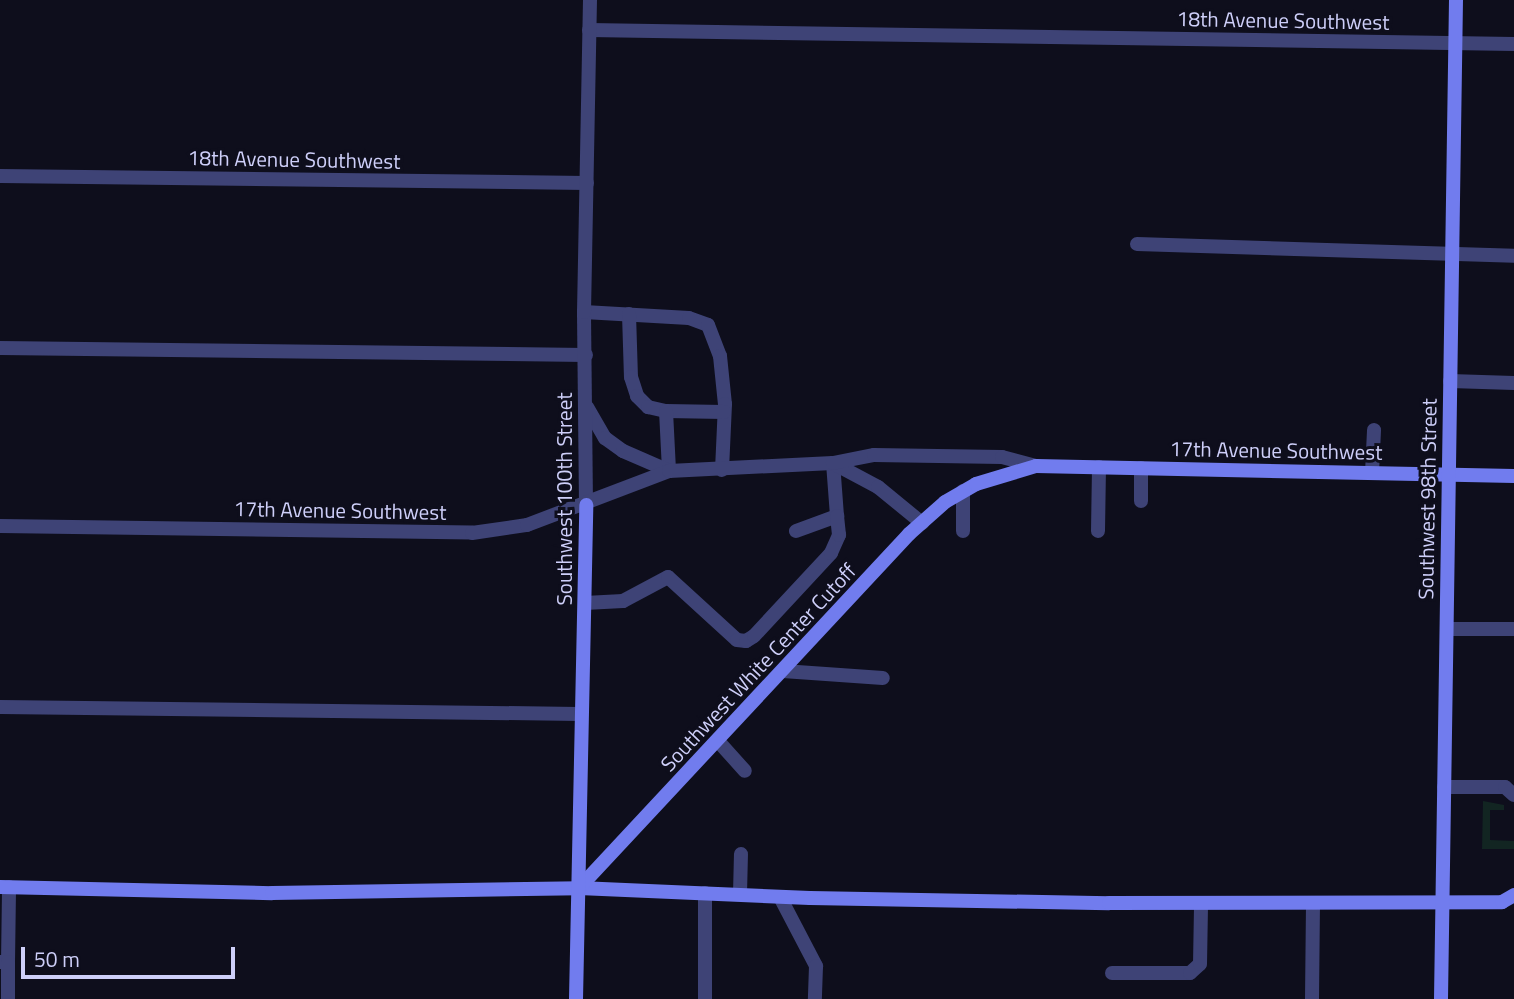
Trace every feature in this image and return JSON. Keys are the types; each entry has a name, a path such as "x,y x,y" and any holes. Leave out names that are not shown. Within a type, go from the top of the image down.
{"street":[{"name":"Southwest 100th Street","path":"576,999 579,714 585,603 584,312 590,0"},
{"name":"Southwest 98th Street","path":"1441,999 1456,0"},
{"name":"18th Avenue Southwest","path":"589,30 1514,44"},
{"name":"18th Avenue Southwest","path":"0,176 587,183"},
{"path":"1137,244 1514,256"},
{"path":"584,312 689,318 708,326 720,356 724,412 722,470"},
{"path":"629,314 630,365 636,396 648,407 666,411 724,412"},
{"path":"0,348 586,355"},
{"path":"1450,381 1514,383"},
{"name":"17th Avenue Southwest","path":"586,405 604,438 623,451 669,471"},
{"path":"666,411 669,471"},
{"path":"1372,473 1374,430"},
{"name":"17th Avenue Southwest","path":"0,526 472,533 527,525 586,505 669,471 833,463 874,455 1002,457 1036,466 1514,476"},
{"path":"585,603 622,601 668,577 737,640 746,641 754,636 831,553 839,535 833,463"},
{"path":"833,463 878,487 922,523"},
{"name":"17th Avenue Southwest","path":"970,487 1036,466"},
{"path":"1098,531 1099,467"},
{"path":"1141,501 1142,468"},
{"path":"963,531 970,487"},
{"name":"Southwest White Center Cutoff","path":"579,888 922,523 970,487"},
{"path":"796,531 837,516"},
{"path":"1447,629 1514,629"},
{"path":"783,671 883,678"},
{"path":"0,707 579,714"},
{"path":"718,740 745,771"},
{"path":"1444,787 1505,787 1514,795"},
{"path":"740,894 741,854"},
{"path":"8,999 4,962 4,887 299,893 579,888 780,897 1201,904 1510,902"},
{"path":"705,893 705,999"},
{"path":"780,897 813,959 815,999"},
{"path":"1112,973 1191,973 1200,964 1201,904"},
{"path":"1312,999 1313,904"}],"green space":[{"path":"1483,801 1504,805 1504,810 1490,810 1490,840 1514,841 1514,849 1482,849"}]}
